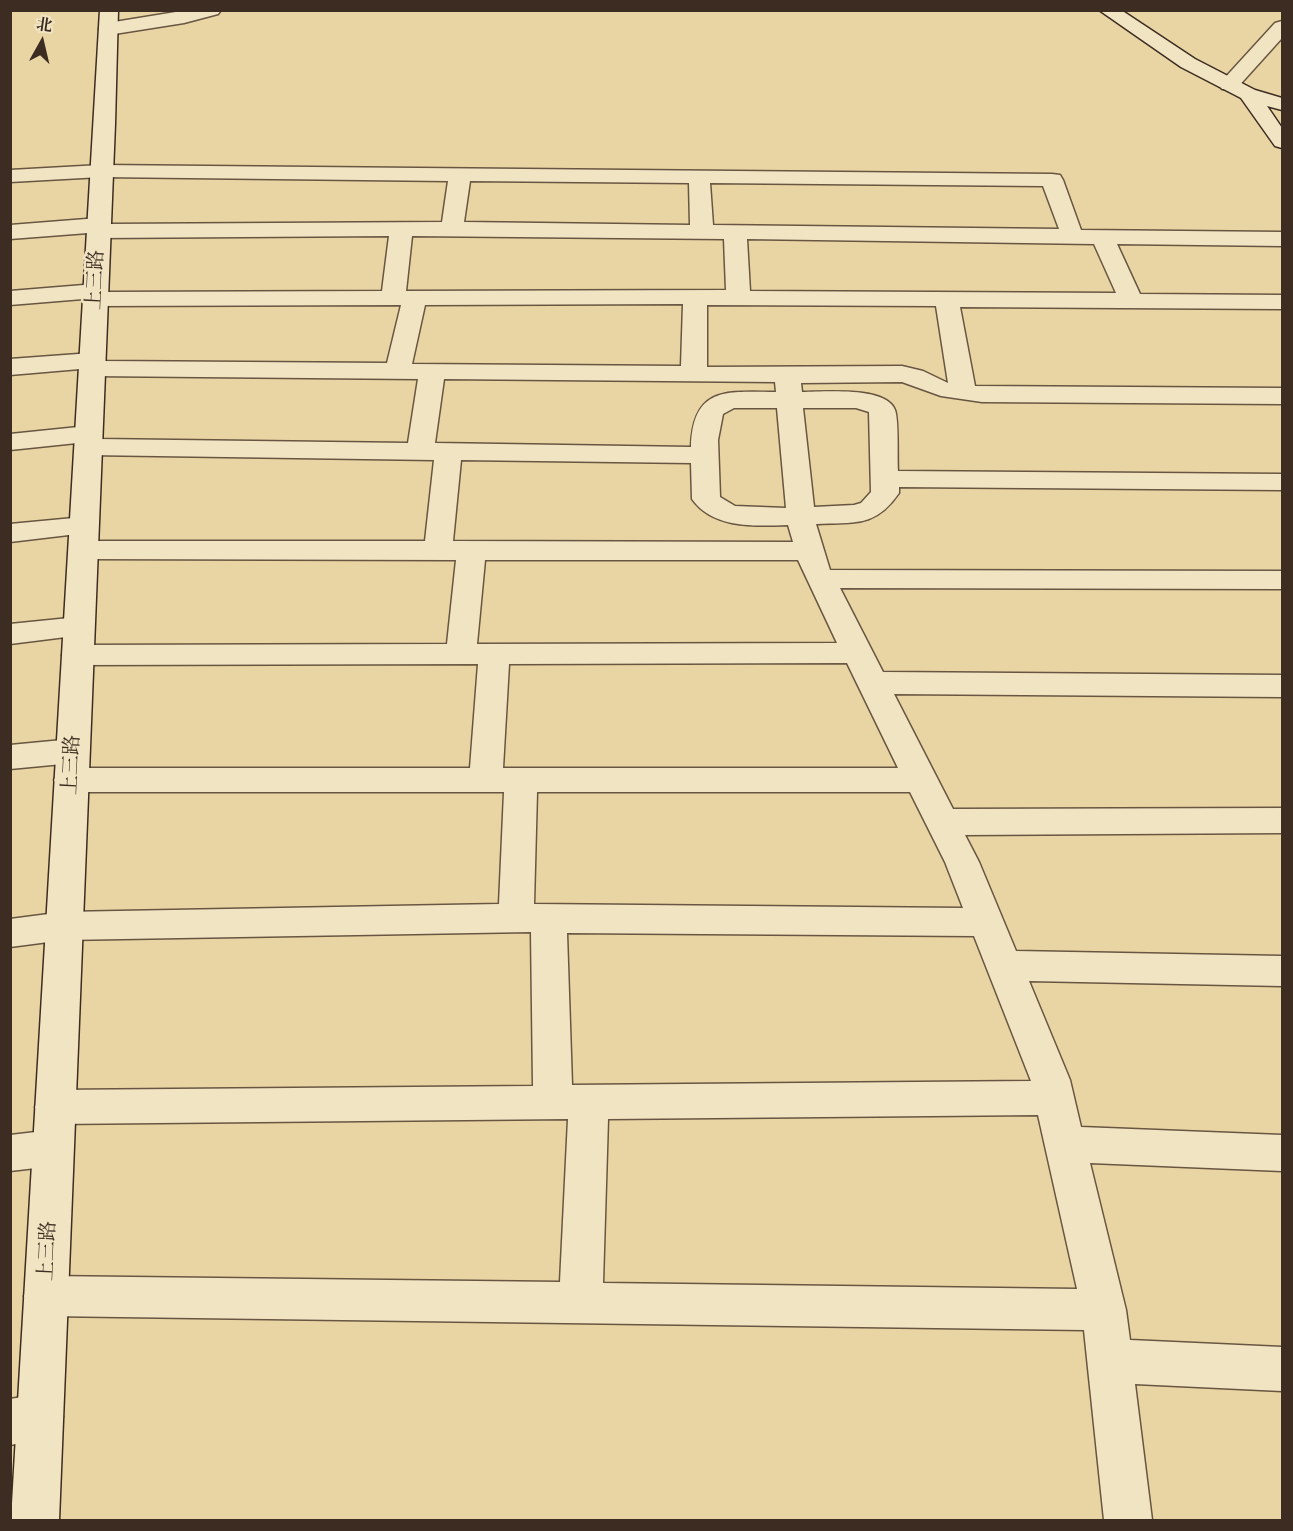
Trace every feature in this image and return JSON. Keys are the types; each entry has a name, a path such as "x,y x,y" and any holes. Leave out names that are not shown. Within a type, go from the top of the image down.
{"street":[{"path":"109,20 184,17 212,10"},
{"path":"1108,10 1188,63 1248,94 1282,104"},
{"name":"上三路","path":"35,1521 25,1419 46,1296 109,20"},
{"path":"1229,85 1282,27"},
{"path":"1248,94 1282,142"},
{"path":"10,176 101,171 1052,180 1073,238"},
{"path":"452,229 460,173"},
{"path":"699,176 702,233"},
{"path":"10,232 99,228 452,229 1282,239"},
{"path":"398,371 404,298 401,230"},
{"path":"735,233 738,298"},
{"path":"1103,238 1131,301"},
{"path":"10,298 95,295 1282,302"},
{"path":"694,374 695,298"},
{"path":"946,300 963,393"},
{"path":"10,367 92,365 432,372 694,374 789,387 856,399 875,404 882,410 885,493 871,509 856,513 752,516 729,514 716,509 706,499 704,455 709,414 718,405 731,400 789,387 902,374 916,375 932,385 963,393 1282,396"},
{"path":"420,452 432,372"},
{"path":"789,387 801,515 814,565 962,862 1050,1080 1104,1310 1128,1521"},
{"path":"10,442 88,441 420,452 704,455"},
{"path":"438,550 448,452"},
{"path":"885,479 1282,482"},
{"path":"10,533 83,538 1282,580"},
{"path":"461,654 471,550"},
{"path":"10,634 78,641 494,654 1282,686"},
{"path":"486,780 494,654"},
{"path":"10,757 72,765 486,780 920,780"},
{"path":"521,780 532,918 571,1102 581,1304"},
{"path":"942,822 1282,820"},
{"path":"10,933 64,926 532,918 986,922"},
{"path":"1004,966 1282,971"},
{"path":"55,1107 1054,1098"},
{"path":"1065,1144 1282,1153"},
{"path":"10,1153 53,1148"},
{"path":"46,1296 1104,1310"},
{"path":"1110,1361 1282,1369"}]}
